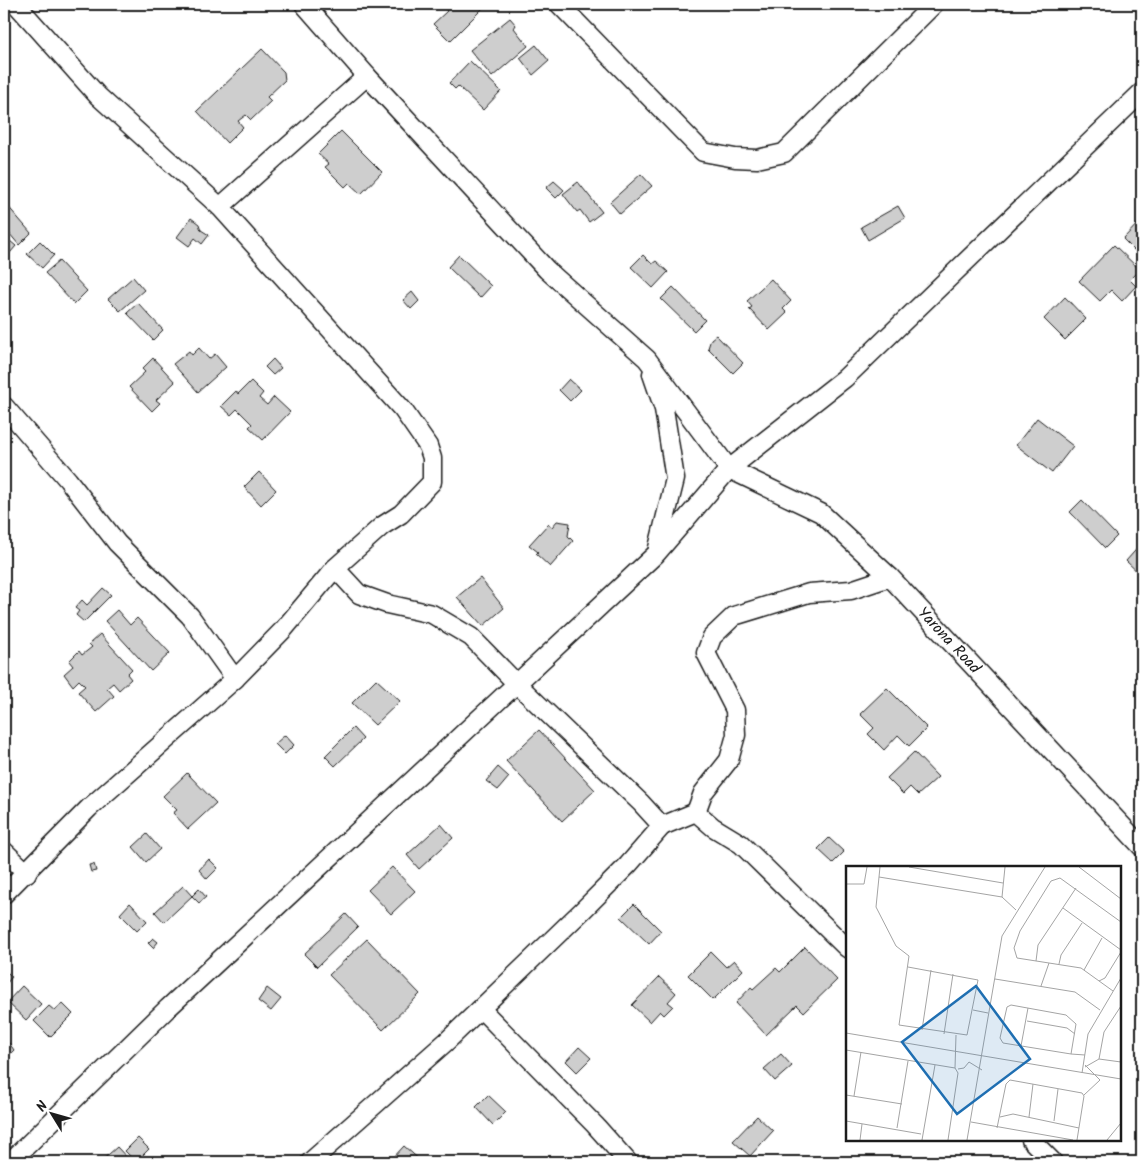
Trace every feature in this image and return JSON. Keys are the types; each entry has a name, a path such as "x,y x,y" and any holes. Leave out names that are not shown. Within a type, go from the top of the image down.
{"street":[{"path":"4,894 89,808 235,679 283,630 336,568 382,526 400,514 432,482 432,458 428,446 403,410 220,207 98,96 16,4"},
{"path":"304,4 367,76 547,270 647,359 729,469"},
{"path":"559,4 703,152 735,158 757,159 784,153 934,4"},
{"path":"220,207 367,76"},
{"path":"10,1162 168,1008 656,554 729,469 845,378 1142,92"},
{"path":"647,359 664,409 676,479 656,554"},
{"path":"4,406 68,480 116,544 190,616 235,679"},
{"name":"Yarona Road","path":"729,469 821,513 890,577 1142,848"},
{"path":"336,568 359,594 387,604 432,614 471,637 641,803 662,826"},
{"path":"310,1162 448,1041 628,865 662,826 696,812 703,794 729,760 736,735 735,710 706,653 712,637 734,616 809,593 851,590 890,577"},
{"path":"696,812 713,827 741,844 846,947"},
{"path":"4,851 26,872"},
{"path":"481,1008 595,1125 628,1162"},
{"path":"1032,1141 1053,1162"}],"building":[{"path":"441,4 479,4 483,8 450,41 433,24 447,11"},
{"path":"510,18 516,25 514,28 528,46 492,77 470,50"},
{"path":"536,45 549,61 533,75 520,58"},
{"path":"262,49 284,72 285,80 267,97 271,101 251,120 246,115 238,121 243,127 227,143 197,111"},
{"path":"470,61 501,91 483,110 458,86 455,89 449,83"},
{"path":"341,131 382,172 361,194 349,183 345,187 325,167 329,164 318,154"},
{"path":"641,174 652,186 620,214 610,202"},
{"path":"554,181 564,190 556,198 546,188"},
{"path":"578,182 602,212 589,222 580,210 577,212 563,194"},
{"path":"6,204 31,233 19,245 4,227 4,206"},
{"path":"898,206 905,218 868,240 861,227"},
{"path":"191,218 199,224 201,230 209,235 202,244 195,238 189,246 177,237"},
{"path":"1142,219 1142,258 1123,239"},
{"path":"4,236 16,246 4,260"},
{"path":"40,241 54,255 42,268 27,254"},
{"path":"1114,245 1140,270 1130,280 1136,286 1122,301 1111,290 1100,301 1079,281"},
{"path":"459,255 491,286 480,298 448,267"},
{"path":"643,255 652,264 656,261 668,272 653,288 631,267"},
{"path":"59,261 87,291 74,304 45,273"},
{"path":"133,277 144,290 120,311 108,299"},
{"path":"771,279 791,301 783,309 787,313 769,330 749,309 752,307 747,301"},
{"path":"673,287 705,320 694,331 661,299"},
{"path":"412,292 419,301 411,309 403,300"},
{"path":"1065,297 1086,319 1065,340 1044,319"},
{"path":"138,303 163,330 153,340 127,313"},
{"path":"716,335 743,363 733,373 708,348 711,339"},
{"path":"199,348 209,359 215,354 226,367 198,392 173,364 189,351 192,355"},
{"path":"153,358 175,382 156,400 160,403 152,411 129,387 145,372 142,369"},
{"path":"273,359 281,368 273,375 265,367"},
{"path":"569,379 581,390 570,401 559,390"},
{"path":"251,381 263,393 259,398 267,405 274,397 290,412 263,440 249,427 252,424 237,409 231,415 221,406 236,391 238,394"},
{"path":"1037,418 1073,446 1052,473 1016,445"},
{"path":"259,472 276,490 261,505 244,487"},
{"path":"1082,500 1117,536 1105,548 1070,512"},
{"path":"557,521 570,523 568,536 573,541 550,567 536,554 538,552 529,545 548,524 552,527"},
{"path":"1142,543 1142,576 1126,561"},
{"path":"480,578 504,608 483,626 457,597"},
{"path":"4,584 11,591 4,598"},
{"path":"103,588 111,595 84,622 76,615 79,611 75,608 82,600 87,605"},
{"path":"117,610 130,625 137,618 170,653 151,671 105,621"},
{"path":"100,634 132,669 127,674 131,679 119,690 113,683 107,688 114,696 96,712 78,692 85,686 79,680 73,686 64,674 73,666 69,661 79,651 82,655 92,647 89,644"},
{"path":"376,679 400,701 375,725 352,703"},
{"path":"887,688 927,728 909,746 898,735 884,750 868,734 874,728 860,714"},
{"path":"353,728 363,739 335,766 325,756"},
{"path":"539,730 595,790 562,821 506,761"},
{"path":"285,735 294,745 285,754 275,744"},
{"path":"914,752 938,777 918,795 910,787 903,794 887,778"},
{"path":"498,767 509,777 498,790 486,781"},
{"path":"187,773 216,803 188,829 173,813 177,810 163,796"},
{"path":"441,824 453,838 419,869 407,855"},
{"path":"147,834 160,849 146,862 133,847"},
{"path":"829,838 844,852 833,863 818,849"},
{"path":"209,859 218,868 207,879 199,870"},
{"path":"94,864 96,871 91,872 89,865"},
{"path":"392,867 415,891 391,914 368,890"},
{"path":"183,886 192,896 164,922 155,912"},
{"path":"199,889 206,897 199,903 192,896"},
{"path":"130,903 147,921 137,931 120,914"},
{"path":"634,904 661,931 649,944 621,917"},
{"path":"346,914 358,927 317,967 304,954"},
{"path":"153,938 158,942 153,948 148,943"},
{"path":"367,939 420,994 383,1030 329,975"},
{"path":"805,947 837,980 804,1012 797,1005 766,1035 736,1003 751,987 753,989 776,968 780,972"},
{"path":"711,952 726,967 734,960 743,970 713,1000 688,975"},
{"path":"4,969 12,977 4,986"},
{"path":"659,977 676,993 668,1002 673,1006 664,1015 660,1011 650,1022 632,1005"},
{"path":"22,986 41,1004 26,1020 7,1002"},
{"path":"267,988 281,999 271,1011 258,1001"},
{"path":"62,1003 73,1014 50,1037 34,1021 49,1006 55,1011"},
{"path":"4,1036 14,1050 4,1060"},
{"path":"579,1047 591,1058 577,1072 566,1061"},
{"path":"781,1054 792,1066 775,1081 764,1069"},
{"path":"4,1065 10,1071 4,1078"},
{"path":"488,1095 506,1112 493,1125 476,1107"},
{"path":"757,1116 773,1131 750,1156 733,1141"},
{"path":"138,1138 149,1149 136,1162 125,1151"},
{"path":"404,1146 422,1162 393,1162 391,1160"},
{"path":"117,1147 131,1162 100,1162"}]}
